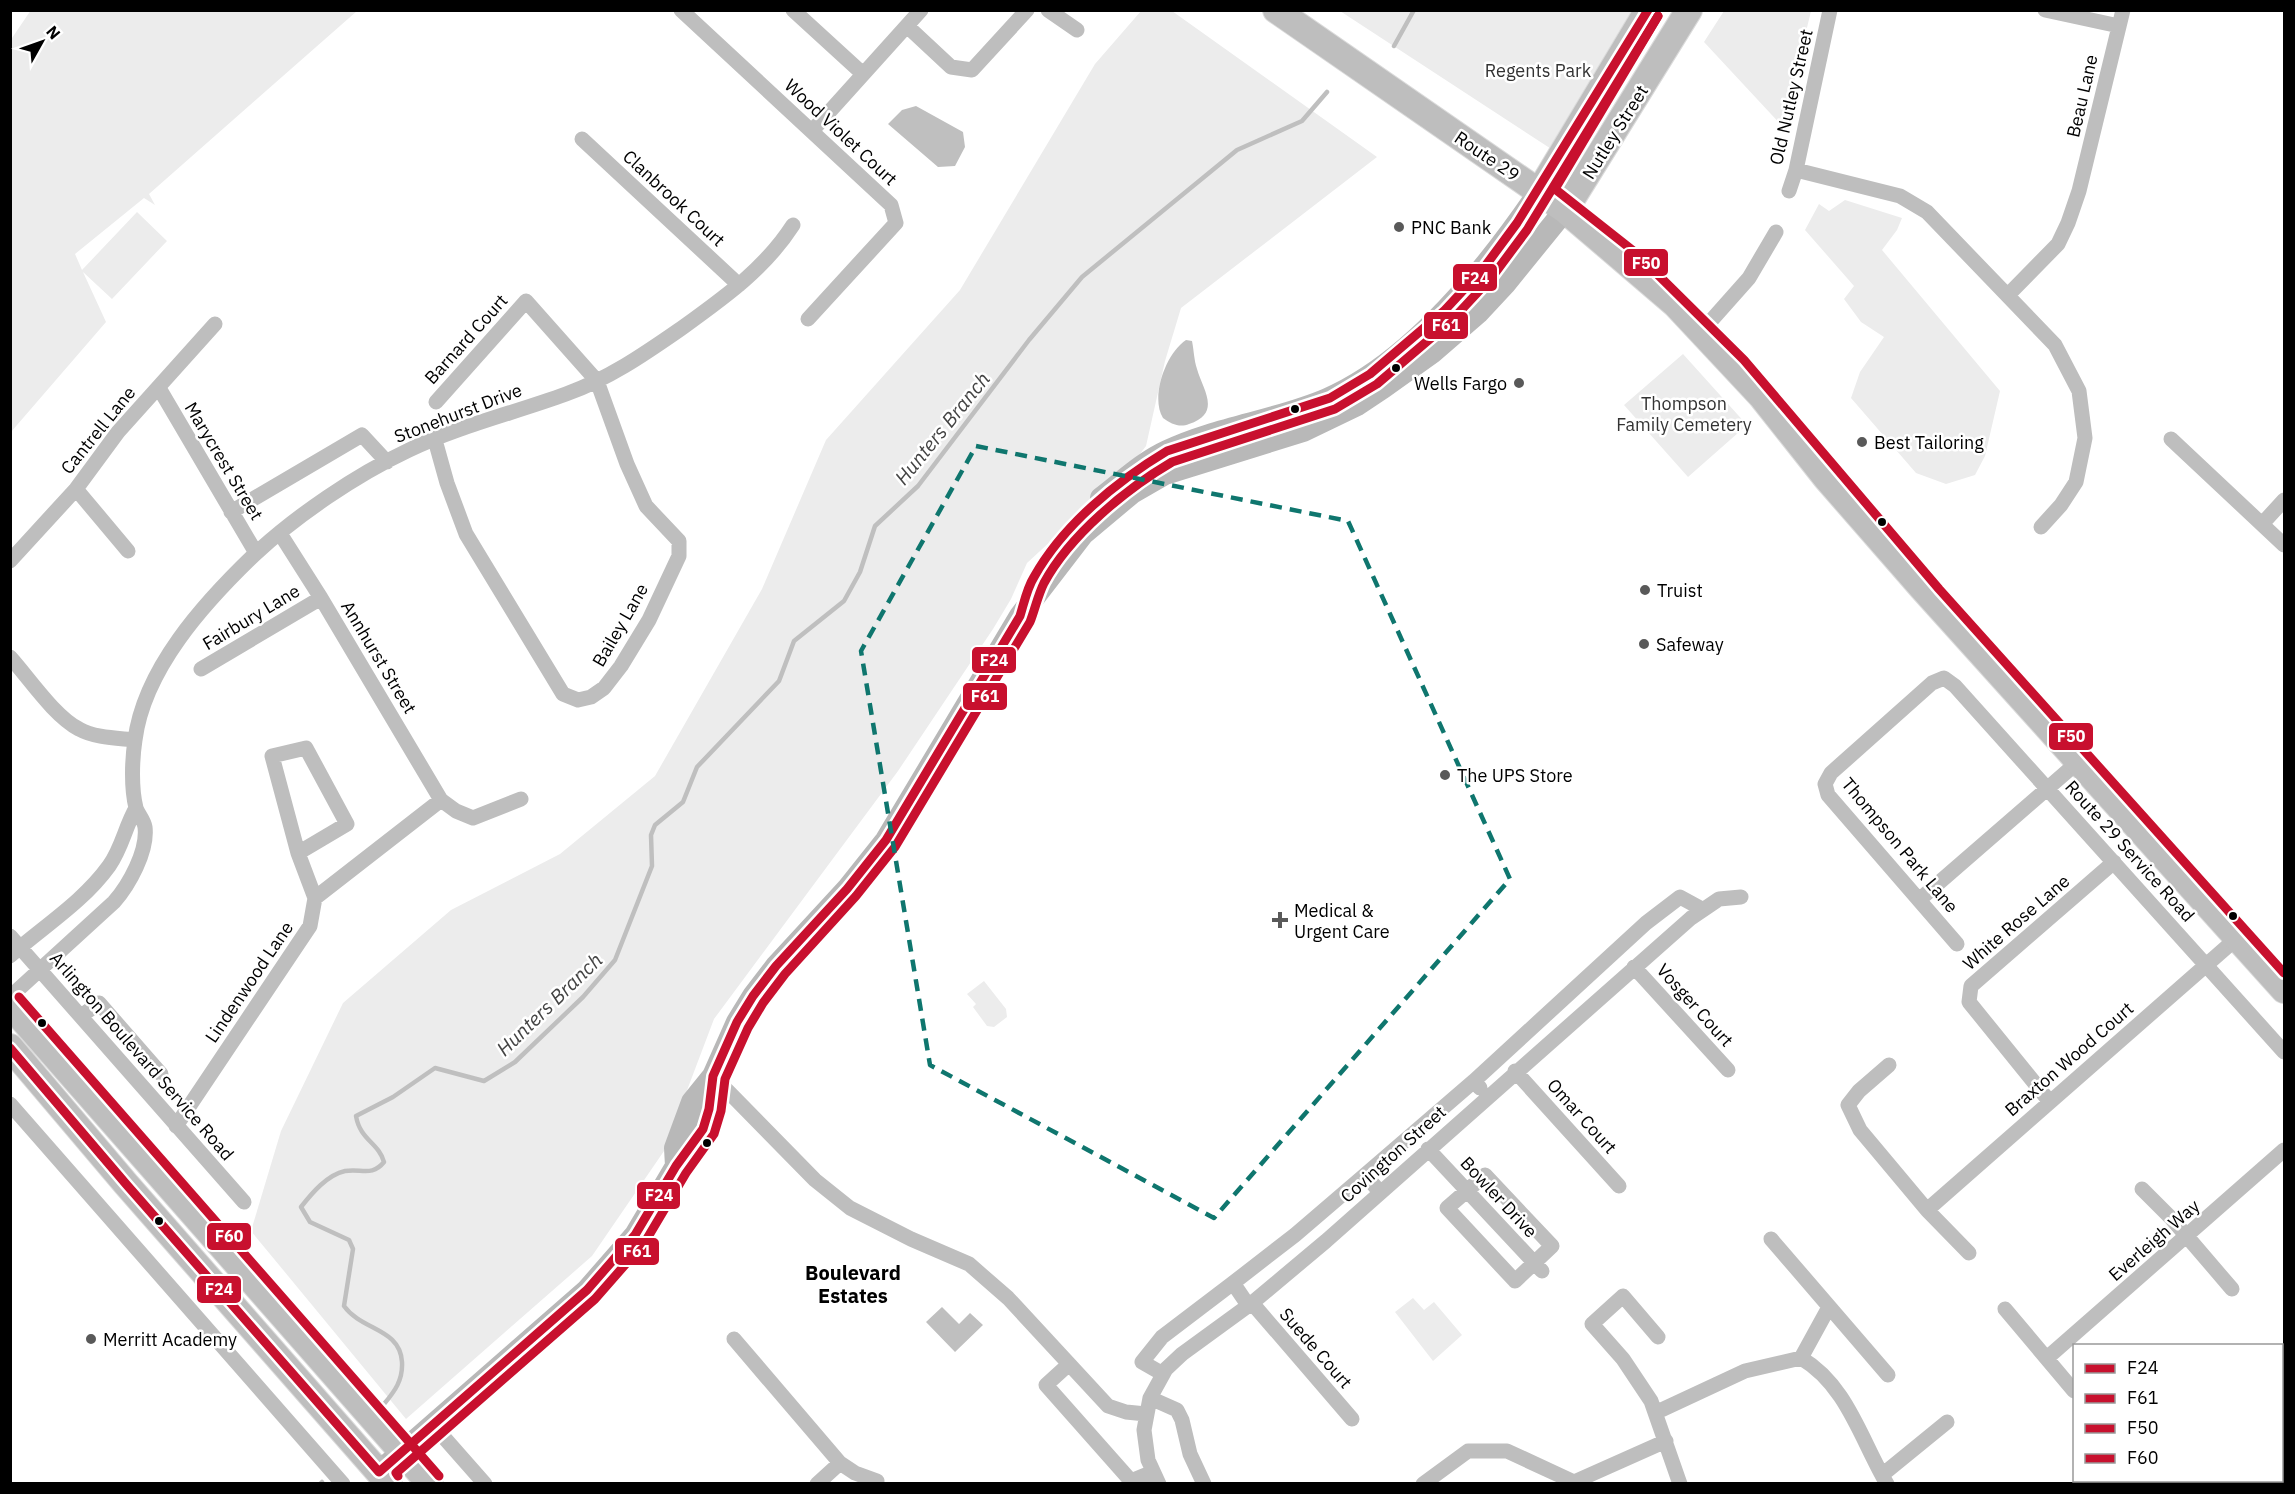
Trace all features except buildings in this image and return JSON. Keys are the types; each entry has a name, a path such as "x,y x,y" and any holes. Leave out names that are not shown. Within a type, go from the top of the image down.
{"main road":[{"name":"Route 29","path":"1276,10 1565,210 1675,304 1761,396 1826,478 1922,588 2284,990"},
{"name":"Nutley Street","path":"1020,616 1033,578 1042,563 1071,527 1102,498 1167,451 1330,398 1370,374 1465,290 1539,192 1648,10"},
{"name":"Nutley Street","path":"378,1480 402,1451 587,1290 635,1235 676,1166 703,1129 709,1109 713,1076 737,1022 753,996 776,966 847,890 886,840 1020,616 1083,534 1132,494 1187,466 1252,449 1303,432 1357,405 1433,352 1505,284 1565,210 1689,10"},
{"path":"10,1005 430,1484"},
{"path":"10,1047 378,1480"}],"street":[{"name":"Wood Violet Court","path":"681,10 891,205 896,223 808,319"},
{"path":"793,10 863,74"},
{"path":"812,131 921,10"},
{"path":"907,26 951,67 972,70 1027,10"},
{"path":"1048,10 1077,30"},
{"name":"Old Nutley Street","path":"1789,191 1796,170 1830,10"},
{"path":"2045,10 2119,26"},
{"name":"Beau Lane","path":"2008,295 2058,244 2079,191 2123,10"},
{"name":"Clanbrook Court","path":"582,139 739,285"},
{"path":"1796,170 1900,196 1909,201 1945,228 2055,345 2079,391 2085,438 2076,482 2061,505 2041,527"},
{"name":"Stonehurst Drive","path":"10,997 114,902 129,884 137,864 145,827 136,808 135,740 140,716 161,665 205,608 256,554 312,508 387,462 435,440 597,381 628,365 739,285 765,261 793,225"},
{"path":"1701,332 1749,278 1776,232"},
{"name":"Barnard Court","path":"436,402 526,302 597,381"},
{"name":"Cantrell Lane","path":"10,561 76,489 109,442 216,324"},
{"name":"Bailey Lane","path":"435,440 447,483 466,534 521,626 563,694 578,699 591,697 604,688 621,666 649,620 679,556 679,542 646,506 627,464 597,381"},
{"name":"Marycrest Street","path":"159,388 256,554"},
{"path":"231,512 362,435 387,462"},
{"path":"2171,438 2284,545"},
{"path":"76,489 128,551"},
{"path":"2263,523 2284,500"},
{"name":"Annhurst Street","path":"280,535 321,598 441,800"},
{"name":"Fairbury Lane","path":"201,669 321,598"},
{"path":"10,657 64,718 79,729 94,735 135,740"},
{"name":"Route 29 Service Road","path":"1944,678 1955,686 2284,1052"},
{"name":"Thompson Park Lane","path":"1944,678 1932,683 1838,766 1825,784 1828,795 1957,944"},
{"path":"298,853 347,824 306,748 272,756 298,853 315,898 441,800 456,811 473,818 521,799"},
{"path":"1919,900 2079,761"},
{"name":"Stonehurst Drive","path":"14,946 94,885 119,850 126,825 136,808"},
{"name":"White Rose Lane","path":"2050,1102 1969,1002 1969,992 1971,986 2114,862"},
{"path":"1163,1374 1142,1362 1162,1337 1295,1235 1474,1081 1646,923 1680,897 1702,909"},
{"name":"Covington Street","path":"1156,1478 1144,1440 1146,1414 1150,1398 1163,1374 1182,1354 1250,1304 1702,909 1719,899 1741,897"},
{"name":"Lindenwood Lane","path":"176,1126 310,926 315,898"},
{"name":"Braxton Wood Court","path":"1927,1210 2237,938"},
{"name":"Arlington Boulevard Service Road","path":"14,946 40,969 244,1202"},
{"name":"Vosger Court","path":"1634,967 1728,1070"},
{"path":"81,1016 99,1003 161,1074"},
{"path":"1889,1065 1858,1091 1848,1105 1860,1130 1927,1210 1969,1253"},
{"name":"Omar Court","path":"1515,1071 1619,1186"},
{"path":"713,1076 814,1180 850,1208 911,1239 969,1264 1008,1298 1108,1406 1125,1412 1146,1414"},
{"path":"1474,1081 1487,1096"},
{"path":"10,1104 343,1484"},
{"name":"Bowler Drive","path":"1428,1149 1538,1267"},
{"name":"Everleigh Way","path":"2047,1358 2284,1150"},
{"path":"1365,1175 1380,1192"},
{"path":"1485,1175 1552,1246 1538,1267 1515,1281 1447,1208 1485,1175"},
{"path":"2142,1190 2232,1289"},
{"path":"1771,1239 1888,1375"},
{"name":"Suede Court","path":"1233,1283 1352,1419"},
{"path":"1658,1337 1623,1296 1592,1324 1623,1359 1657,1412 1680,1484"},
{"path":"1801,1358 1828,1307"},
{"path":"2005,1309 2073,1390"},
{"path":"734,1339 840,1463 855,1473 877,1481"},
{"path":"1657,1412 1745,1371 1801,1358 1819,1369 1836,1388 1885,1479 1947,1422"},
{"path":"1068,1365 1046,1385 1131,1481 1156,1478"},
{"path":"1150,1398 1177,1410 1182,1420 1190,1454 1204,1484"},
{"path":"432,1425 484,1484"},
{"path":"1423,1484 1468,1451 1507,1451 1574,1482 1666,1441"},
{"path":"817,1484 840,1463"}],"highlighted area":[{"path":"976,446 1348,521 1510,879 1214,1218 930,1065 861,651"}],"green space":[{"path":"31,10 357,11 149,194 155,205 144,198 75,254 82,270 137,212 167,241 112,299 83,272 106,322 11,432 10,41"},
{"path":"1141,11 1172,11 1377,157 1181,308 1165,361 1146,446 1126,472 1027,563 1011,599 993,629 898,771 714,1019 664,1151 592,1256 406,1419 251,1231 281,1131 343,1003 451,910 560,854 655,776 762,589 826,440 960,290 1095,64"},
{"name":"Regents Park","path":"1340,11 1639,11 1559,154"},
{"path":"1724,11 1811,11 1783,127 1704,42"},
{"path":"1845,200 1902,218 1897,230 1882,250 2000,391 1985,456 1975,475 1946,484 1916,473 1851,398 1860,372 1884,337 1861,322 1844,299 1854,286 1805,230 1819,204 1829,211"},
{"name":"Thompson Family Cemetery","path":"1683,354 1747,425 1688,477 1624,405"},
{"path":"984,981 1006,1009 1007,1017 994,1027 987,1026 973,1007 976,1004 967,994"},
{"path":"1413,1298 1424,1310 1434,1302 1462,1335 1433,1361 1395,1312"}],"shaded area":[{"path":"916,106 963,132 965,147 955,166 938,167 888,124 902,110"},
{"path":"1186,340 1192,341 1196,366 1206,393 1208,407 1199,419 1186,425 1179,425 1172,424 1163,418 1158,399 1162,376 1167,365 1172,355"},
{"path":"942,1307 959,1324 970,1313 983,1325 955,1352 926,1322"}],"waterway":[{"name":"Hunters Branch","path":"1394,46 1414,10"},
{"name":"Hunters Branch","path":"384,1404 400,1380 402,1368 400,1351 388,1336 360,1321 344,1306 353,1249 349,1240 310,1222 301,1207 332,1176 351,1170 371,1171 380,1167 384,1162 378,1150 361,1131 356,1116 393,1097 435,1068 484,1081 515,1062 583,997 615,960 652,866 651,835 655,825 683,802 697,767 779,681 794,641 844,601 860,572 875,526 918,486 1029,340 1082,277 1237,150 1302,121 1327,92"}],"transit line":[{"name":"F24","path":"10,1048 379,1472 587,1290 635,1235 676,1166 703,1129 709,1109 713,1076 737,1022 776,966 847,889 886,840 1020,616 1034,577 1060,540 1111,490 1167,451 1330,398 1370,374 1444,311 1483,269 1517,223 1648,10"},
{"name":"F61","path":"398,1476 396,1473 595,1299 645,1242 686,1173 714,1134 721,1111 725,1079 748,1028 763,1003 785,974 856,896 895,847 1030,622 1044,583 1068,548 1118,499 1172,462 1335,409 1377,384 1452,320 1492,277 1527,230 1658,16"},
{"name":"F50","path":"1658,16 1555,189 1636,253 1744,360 1939,589 2284,973"},
{"name":"F60","path":"19,997 439,1476"}],"place":[{"name":"PNC Bank","path":"1399,227"},
{"name":"Wells Fargo","path":"1519,383"},
{"name":"Best Tailoring","path":"1862,442"},
{"name":"Truist","path":"1645,590"},
{"name":"Safeway","path":"1644,644"},
{"name":"The UPS Store","path":"1445,775"},
{"name":"Medical & Urgent Care","path":"1280,920"},
{"name":"Merritt Academy","path":"91,1339"}],"district":[{"name":"Boulevard Estates","path":"853,1284"}]}
